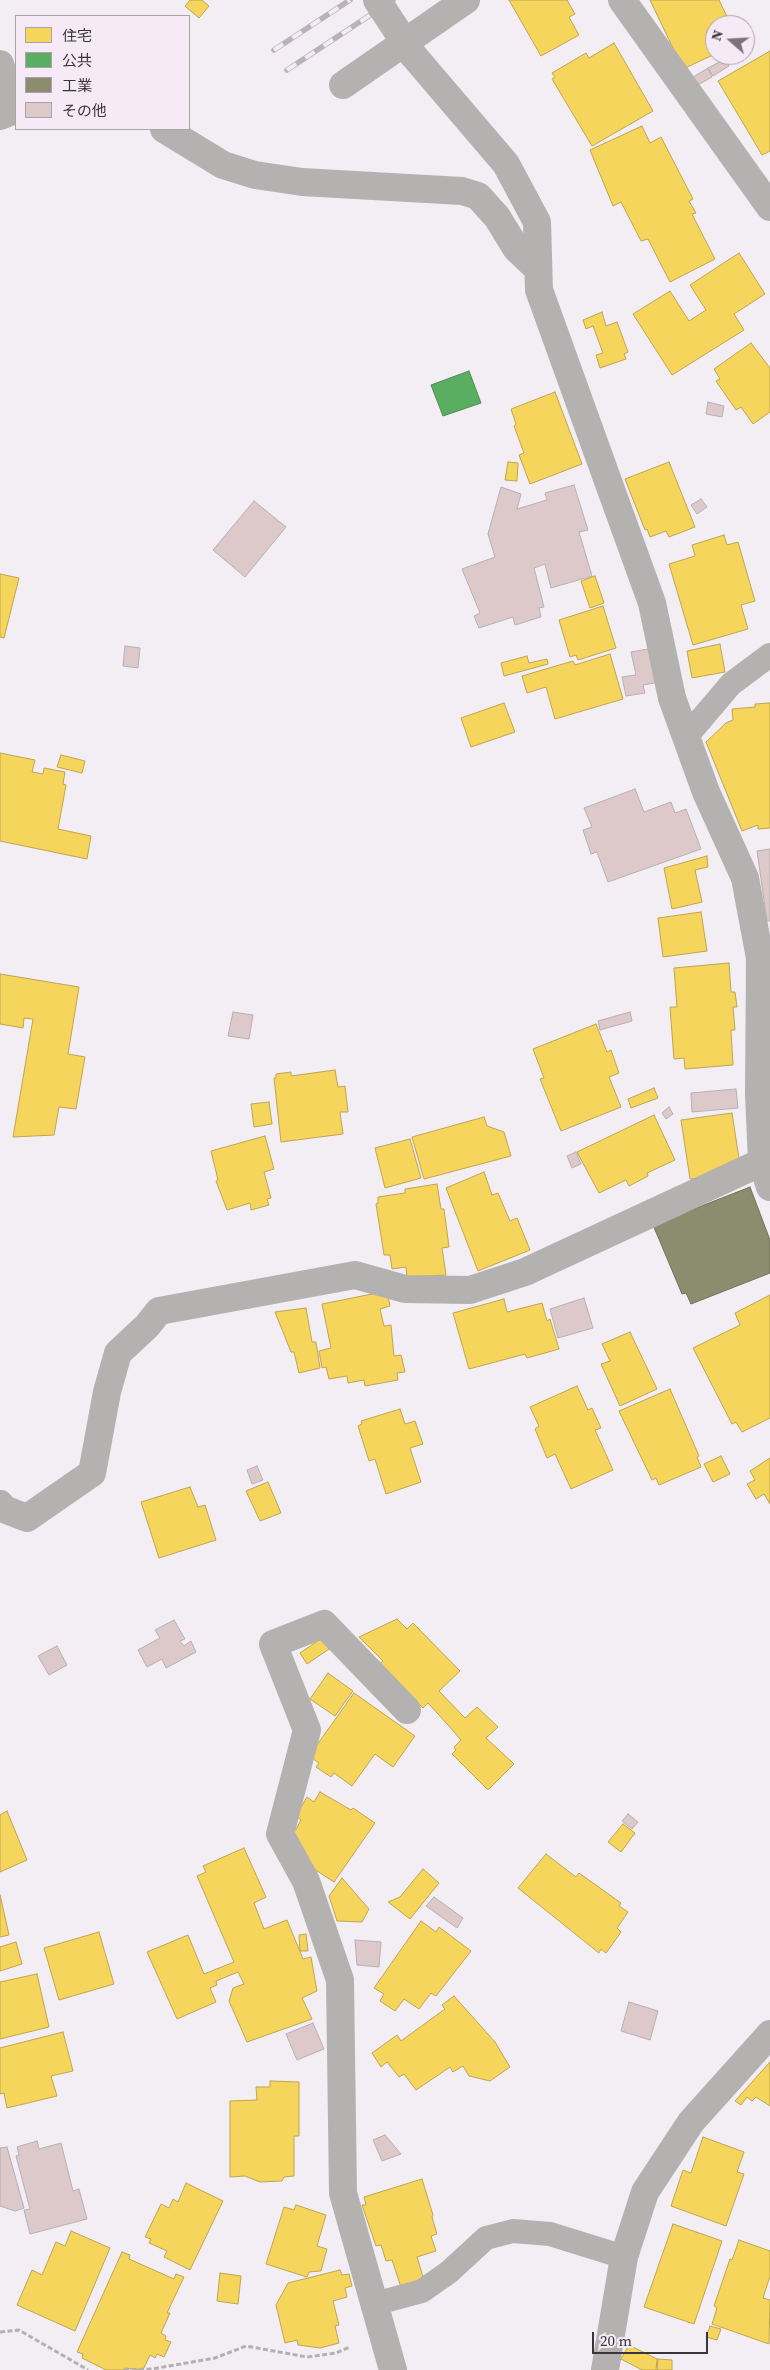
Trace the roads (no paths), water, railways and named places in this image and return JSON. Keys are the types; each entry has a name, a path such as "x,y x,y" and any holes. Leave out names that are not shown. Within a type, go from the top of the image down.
{"street":[{"path":"0,1504 4,1509 27,1518 92,1473 107,1392 118,1353 147,1326 159,1310 355,1275 405,1289 470,1290 525,1272 766,1174 759,1094 760,958 745,878 706,792 672,698 652,603 539,290 538,222 506,164 413,55 377,0"},
{"path":"343,85 466,0"},
{"path":"622,0 770,207"},
{"path":"0,64 10,112"},
{"path":"166,130 223,165 255,175 302,182 462,191 478,196 497,217 516,248 538,269"},
{"path":"393,2370 343,2193 340,1980 306,1881 280,1834 307,1730 273,1644 324,1624 407,1710"},
{"path":"605,2370 624,2256 645,2192 691,2122 770,2034"}],"lane":[{"path":"686,736 731,684 770,655"},
{"path":"374,2304 422,2291 449,2272 486,2238 513,2231 550,2234 624,2256"}],"railway":[{"path":"274,50 350,0"},
{"path":"287,70 393,0"}]}
